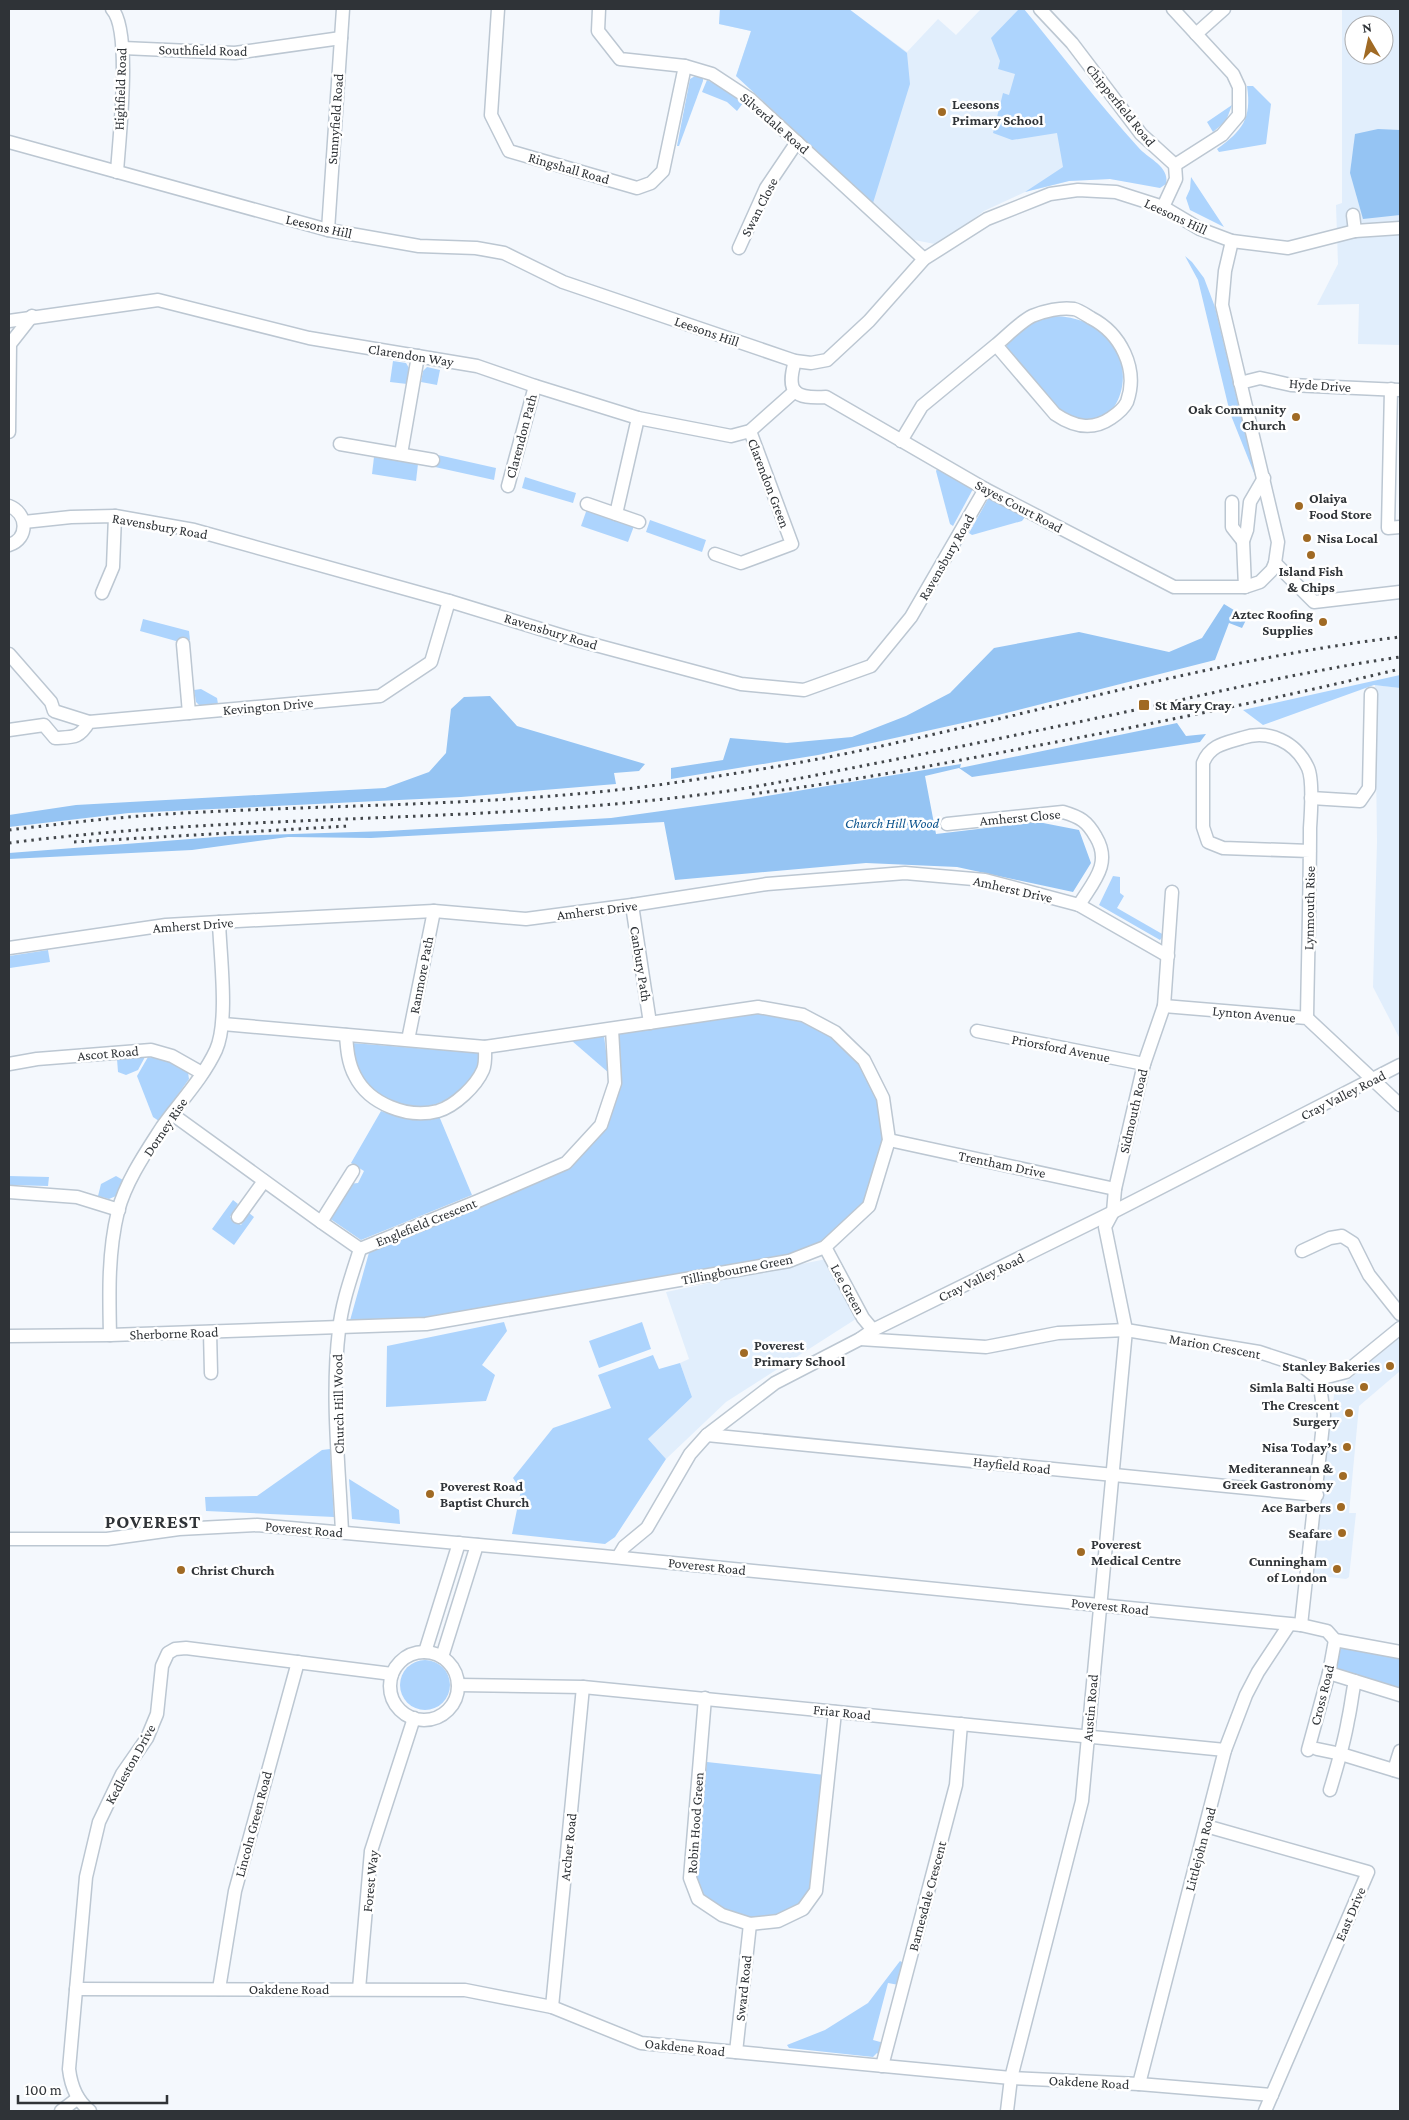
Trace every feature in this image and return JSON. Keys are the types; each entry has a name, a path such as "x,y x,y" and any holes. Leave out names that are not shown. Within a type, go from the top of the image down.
{"street":[{"name":"Highfield Road","path":"112,9 117,14 123,48 117,172"},
{"name":"Sunnyfield Road","path":"328,230 343,9"},
{"name":"Ringshall Road","path":"498,9 491,114 509,151 636,188 651,184 663,171 685,66"},
{"name":"Silverdale Road","path":"600,9 598,31 620,59 685,66 712,74 750,99 924,259"},
{"name":"Chipperfield Road","path":"1040,9 1072,43 1141,134 1175,165"},
{"path":"1163,207 1176,179 1175,165 1222,135 1239,115 1239,87 1233,74 1174,9"},
{"path":"1196,34 1224,9"},
{"name":"Southfield Road","path":"123,48 235,54 341,38"},
{"name":"Leesons Hill","path":"9,142 328,230 419,246 476,248 504,253 563,282 795,361 811,363 827,360 869,321 924,259 987,218 1050,194 1078,190 1116,192 1163,207 1200,229 1232,241 1288,248 1355,231 1400,228"},
{"name":"Swan Close","path":"739,248 766,188 797,142"},
{"path":"1353,215 1355,231"},
{"path":"1232,241 1225,271 1222,304 1278,542 1275,563 1314,602 1400,592"},
{"name":"Clarendon Way","path":"9,321 32,316 158,300 309,338 477,366 638,418 731,436 750,430 795,392"},
{"path":"901,441 922,406 996,345 1032,316 1053,310 1075,309 1098,321 1116,337 1127,356 1130,382 1127,402 1118,413 1102,424 1083,427 1068,423 1055,414 996,345"},
{"path":"9,432 9,343 32,316"},
{"path":"401,454 418,356"},
{"path":"795,361 790,378 790,385 795,392"},
{"name":"Hyde Drive","path":"1240,383 1260,378 1292,385 1396,390"},
{"name":"Clarendon Path","path":"508,486 535,386"},
{"path":"1394,528 1396,390"},
{"name":"Sayes Court Road","path":"795,392 804,396 826,397 985,489 1174,587 1246,587 1266,577 1275,563"},
{"path":"616,514 638,418"},
{"name":"Clarendon Green","path":"716,554 741,562 792,544 750,430"},
{"path":"340,444 433,460"},
{"path":"1246,587 1242,541 1247,530 1250,502 1264,478"},
{"name":"Ravensbury Road","path":"24,522 71,517 116,516 194,530 450,600 573,639 741,684 804,690 871,666 911,617 985,489"},
{"path":"1232,502 1232,527 1242,541"},
{"path":"587,504 639,522"},
{"path":"9,506 18,512 24,522 22,535 18,540 9,545"},
{"path":"102,592 113,567 116,516"},
{"name":"Kevington Drive","path":"89,722 380,696 431,662 450,600"},
{"path":"183,644 189,713"},
{"path":"9,654 51,702 54,710"},
{"path":"1310,851 1223,848 1208,842 1203,827 1203,763 1207,754 1214,747 1249,735 1266,734 1281,740 1298,752 1309,769 1311,798 1360,801 1369,788 1371,694"},
{"path":"44,724 55,738 76,737 84,732 89,722 54,710"},
{"path":"9,730 44,724 54,710"},
{"name":"Lynmouth Rise","path":"1307,1018 1311,798"},
{"name":"Amherst Close","path":"947,824 1063,812 1080,817 1089,825 1101,845 1103,859 1100,871 1080,905"},
{"name":"Amherst Drive","path":"9,948 166,925 219,922 434,911 526,919 767,884 905,872 985,880 1080,905 1168,956"},
{"name":"Sidmouth Road","path":"1126,1330 1105,1227 1113,1212 1115,1189 1144,1064 1164,1006 1172,892"},
{"name":"Canbury Path","path":"632,905 650,1023"},
{"name":"Ranmore Path","path":"408,1040 434,911"},
{"name":"Dorney Rise","path":"110,1335 108,1273 119,1210 134,1173 172,1114 202,1073 216,1049 223,1024 219,922"},
{"name":"Lynton Avenue","path":"1164,1006 1307,1018 1400,1105"},
{"name":"Tillingbourne Green","path":"223,1024 486,1047 758,1007 803,1015 834,1032 864,1060 883,1098 889,1140 869,1206 824,1247 789,1261 494,1314 426,1324 339,1328"},
{"name":"Englefield Crescent","path":"172,1114 360,1248 478,1202 566,1163 601,1125 615,1082 612,1029"},
{"name":"Priorsford Avenue","path":"978,1031 1144,1064"},
{"path":"346,1035 348,1056 355,1077 368,1093 383,1105 410,1113 438,1111 465,1094 483,1070 486,1047"},
{"name":"Ascot Road","path":"9,1064 38,1058 151,1050 172,1056 202,1073"},
{"name":"Cray Valley Road","path":"618,1557 624,1547 647,1528 690,1454 707,1435 775,1384 860,1339 873,1330 1113,1212 1400,1065"},
{"name":"Trentham Drive","path":"889,1140 1115,1189"},
{"path":"321,1222 353,1171"},
{"path":"238,1217 264,1181"},
{"path":"9,1192 77,1197 119,1210"},
{"path":"1302,1252 1330,1238 1342,1236 1353,1243 1369,1275 1400,1314"},
{"name":"Lee Green","path":"824,1247 863,1318 873,1330"},
{"name":"Church Hill Wood","path":"342,1532 335,1372 344,1297 360,1248"},
{"name":"Sherborne Road","path":"9,1336 339,1328"},
{"path":"1295,1625 1317,1495 1324,1415 1319,1379 1346,1372 1400,1328"},
{"name":"Marion Crescent","path":"860,1339 986,1346 1058,1333 1126,1330 1259,1352 1302,1366 1319,1379"},
{"name":"Austin Road","path":"1007,2111 1011,2078 1082,1801 1126,1330"},
{"path":"210,1332 212,1373"},
{"name":"Hayfield Road","path":"707,1435 1317,1495"},
{"name":"Poverest Road","path":"9,1540 107,1539 179,1529 257,1526 342,1532 618,1557 1295,1625 1327,1632 1335,1640 1400,1652"},
{"path":"425,1652 460,1543"},
{"path":"442,1657 477,1545"},
{"name":"Littlejohn Road","path":"1138,2084 1225,1750 1246,1694 1258,1672 1295,1625"},
{"name":"Cross Road","path":"1335,1640 1313,1749 1341,1754"},
{"name":"Kedleston Drive","path":"78,2098 71,2084 69,2070 86,1877 100,1822 122,1774 147,1738 157,1714 162,1666 168,1654 175,1649 186,1648 392,1674"},
{"path":"425,1652 442,1657 451,1665 456,1674 458,1685 457,1696 452,1706 444,1713 429,1719 414,1718 400,1709 392,1696 390,1685 392,1674 405,1658 415,1653 425,1652"},
{"name":"Lincoln Green Road","path":"219,1989 235,1891 298,1662"},
{"path":"1329,1673 1400,1695"},
{"path":"1330,1790 1341,1754 1355,1681"},
{"name":"Friar Road","path":"458,1685 583,1686 1225,1750"},
{"name":"Archer Road","path":"552,2007 583,1686"},
{"name":"Robin Hood Green","path":"705,1698 690,1878 698,1899 722,1915 750,1924 778,1921 803,1909 816,1892 835,1712"},
{"name":"Forest Way","path":"359,1989 371,1851 414,1718"},
{"name":"Barnesdale Crescent","path":"882,2066 956,1785 961,1724"},
{"path":"1341,1754 1397,1771 1400,1751"},
{"name":"East Drive","path":"1206,1826 1368,1872 1265,2111"},
{"name":"Sward Road","path":"736,2052 750,1924"},
{"name":"Oakdene Road","path":"76,1989 466,1990 552,2007 641,2043 1011,2078 1138,2084 1272,2095"},
{"path":"61,2111 78,2098 90,2111"}],"shaded area":[{"name":"Leesons Primary School","path":"720,9 849,9 907,52 938,19 956,35 981,9 1024,9 1131,182 1110,179 1069,181 1025,192 984,211 940,245 914,240 736,76 751,31 719,24"},
{"path":"720,9 849,9 907,53 910,84 873,203 736,76 751,31 719,24"},
{"path":"1019,9 1024,9 1138,147 1162,168 1165,172 1166,184 1160,188 1110,179 1069,181 1025,192 1063,167 1057,133 1012,140 993,133 1003,93 1009,95 1015,74 998,69 1000,61 991,38"},
{"path":"1342,9 1400,9 1400,345 1358,344 1359,304 1317,305 1338,264 1336,205 1342,203"},
{"path":"695,76 703,78 703,81 679,146 677,146 690,79"},
{"path":"707,80 727,90 743,103 737,111 727,102 702,92"},
{"path":"1247,86 1253,86 1271,104 1266,144 1219,152 1217,149 1239,130 1246,116 1248,107"},
{"path":"1232,105 1226,121 1213,132 1207,122"},
{"path":"1191,177 1224,227 1190,210 1186,198 1190,189"},
{"path":"1185,256 1204,278 1215,307 1256,478 1230,413 1198,280"},
{"path":"1053,316 1086,322 1108,337 1120,357 1123,378 1119,398 1108,414 1092,421 1072,418 1064,413 1038,386 1007,348 1007,342 1035,321"},
{"path":"393,361 406,363 409,368 407,384 390,382"},
{"path":"427,367 440,370 437,385 421,382 423,371"},
{"path":"438,455 496,468 494,480 435,467"},
{"path":"374,457 418,464 416,481 372,474"},
{"path":"937,469 973,489 953,526 950,524"},
{"path":"525,477 576,493 573,503 522,488"},
{"path":"989,497 1025,517 1022,521 972,535 969,533"},
{"path":"587,509 634,526 628,542 581,526"},
{"path":"650,520 706,540 702,552 646,532"},
{"path":"143,619 189,631 190,640 176,641 140,631"},
{"path":"1400,675 1400,688 1374,685 1263,725 1243,710"},
{"path":"1375,685 1400,688 1400,1039 1373,987 1377,842"},
{"path":"201,689 217,698 218,704 200,706 196,702 194,690"},
{"path":"1113,876 1120,877 1120,893 1124,896 1117,908 1164,935 1160,940 1099,905"},
{"path":"48,950 50,962 10,968 9,956"},
{"path":"756,1011 810,1023 835,1037 861,1063 878,1099 884,1147 865,1203 834,1235 795,1255 478,1313 402,1321 349,1324 370,1249 571,1164 619,1083 619,1031"},
{"path":"604,1036 609,1073 572,1041"},
{"path":"352,1043 480,1053 474,1075 458,1092 439,1103 429,1106 410,1107 390,1100 374,1090 360,1077"},
{"path":"145,1057 138,1070 126,1075 118,1072 117,1059"},
{"path":"148,1057 170,1061 188,1072 189,1079 159,1121 153,1117 137,1076"},
{"path":"381,1111 410,1118 439,1116 472,1195 361,1240 329,1218 348,1184 358,1183 364,1171 351,1163"},
{"path":"9,1176 49,1177 48,1186 9,1185"},
{"path":"116,1176 123,1180 116,1196 109,1199 98,1196 101,1184"},
{"path":"233,1200 238,1204 230,1217 241,1225 249,1213 254,1217 234,1245 212,1229"},
{"name":"Poverest Primary School","path":"826,1259 859,1317 726,1402 666,1459 648,1439 692,1397 680,1363 689,1359 666,1292"},
{"path":"504,1322 507,1331 482,1365 495,1375 486,1401 386,1407 387,1346"},
{"path":"642,1322 651,1349 599,1368 589,1341"},
{"path":"1400,1337 1400,1371 1359,1406 1349,1513 1356,1513 1349,1577 1346,1579 1311,1575 1334,1395 1339,1388"},
{"path":"653,1355 659,1369 680,1363 692,1397 648,1439 666,1459 615,1537 605,1544 512,1534 521,1490 513,1478 553,1428 611,1408 598,1375"},
{"path":"330,1449 334,1517 206,1511 205,1497 257,1496 322,1450"},
{"path":"349,1479 399,1510 400,1524 352,1519"},
{"path":"1340,1645 1400,1656 1400,1688 1335,1670"},
{"path":"420,1660 430,1660 443,1667 450,1680 450,1690 443,1703 430,1710 420,1710 411,1706 404,1699 400,1690 400,1680 404,1671 411,1664"},
{"path":"707,1762 825,1775 810,1892 799,1905 777,1916 751,1919 724,1912 704,1900 694,1876"},
{"path":"900,1961 905,1964 899,1985 888,1983 873,2040 884,2043 880,2055 877,2053 873,2057 789,2048 787,2045 825,2030 868,2003"}],"green space":[{"path":"1378,129 1400,130 1400,215 1363,219 1350,173 1355,134"},
{"path":"1224,604 1247,618 1242,628 1229,623 1215,660 994,716 818,755 671,779 671,768 723,760 730,738 787,743 852,737 906,716 950,693 994,648 1079,632 1169,652 1202,638"},
{"path":"490,696 517,726 645,764 639,771 614,773 616,784 461,797 129,813 9,827 9,815 76,805 385,788 429,772 446,753 451,709 464,697"},
{"name":"Church Hill Wood","path":"1177,723 1186,736 1206,734 1200,742 972,777 959,768 925,776 936,834 1038,822 1079,830 1091,863 1073,892 957,867 866,863 675,880 664,822 371,838 288,837 192,850 9,859 9,853 229,836 387,831 611,818 755,798 961,764 960,768"}],"railway":[{"path":"9,830 163,814 489,800 611,791 672,783 784,765 867,749 1146,684 1273,657 1400,637"},
{"path":"9,843 99,833 189,827 548,809 638,802 728,791 798,779 1085,721 1308,673 1400,657"},
{"path":"752,794 894,772 1081,737 1264,700 1400,669"},
{"path":"74,842 349,826"}],"place":[{"name":"Leesons Primary School","path":"942,112"},
{"name":"Oak Community Church","path":"1296,417"},
{"name":"Olaiya Food Store","path":"1299,506"},
{"name":"Nisa Local","path":"1307,538"},
{"name":"Island Fish & Chips","path":"1311,555"},
{"name":"Aztec Roofing Supplies","path":"1323,622"},
{"name":"St Mary Cray","path":"1144,705"},
{"name":"Poverest Primary School","path":"744,1353"},
{"name":"Stanley Bakeries","path":"1390,1366"},
{"name":"Simla Balti House","path":"1364,1387"},
{"name":"The Crescent Surgery","path":"1349,1413"},
{"name":"Nisa Today’s","path":"1347,1447"},
{"name":"Mediterannean & Greek Gastronomy","path":"1343,1476"},
{"name":"Poverest Road Baptist Church","path":"430,1494"},
{"name":"Ace Barbers","path":"1341,1507"},
{"name":"Seafare","path":"1342,1533"},
{"name":"Poverest Medical Centre","path":"1081,1552"},
{"name":"Cunningham of London","path":"1337,1569"},
{"name":"Christ Church","path":"181,1570"}],"district":[{"name":"POVEREST","path":"153,1521"}]}
